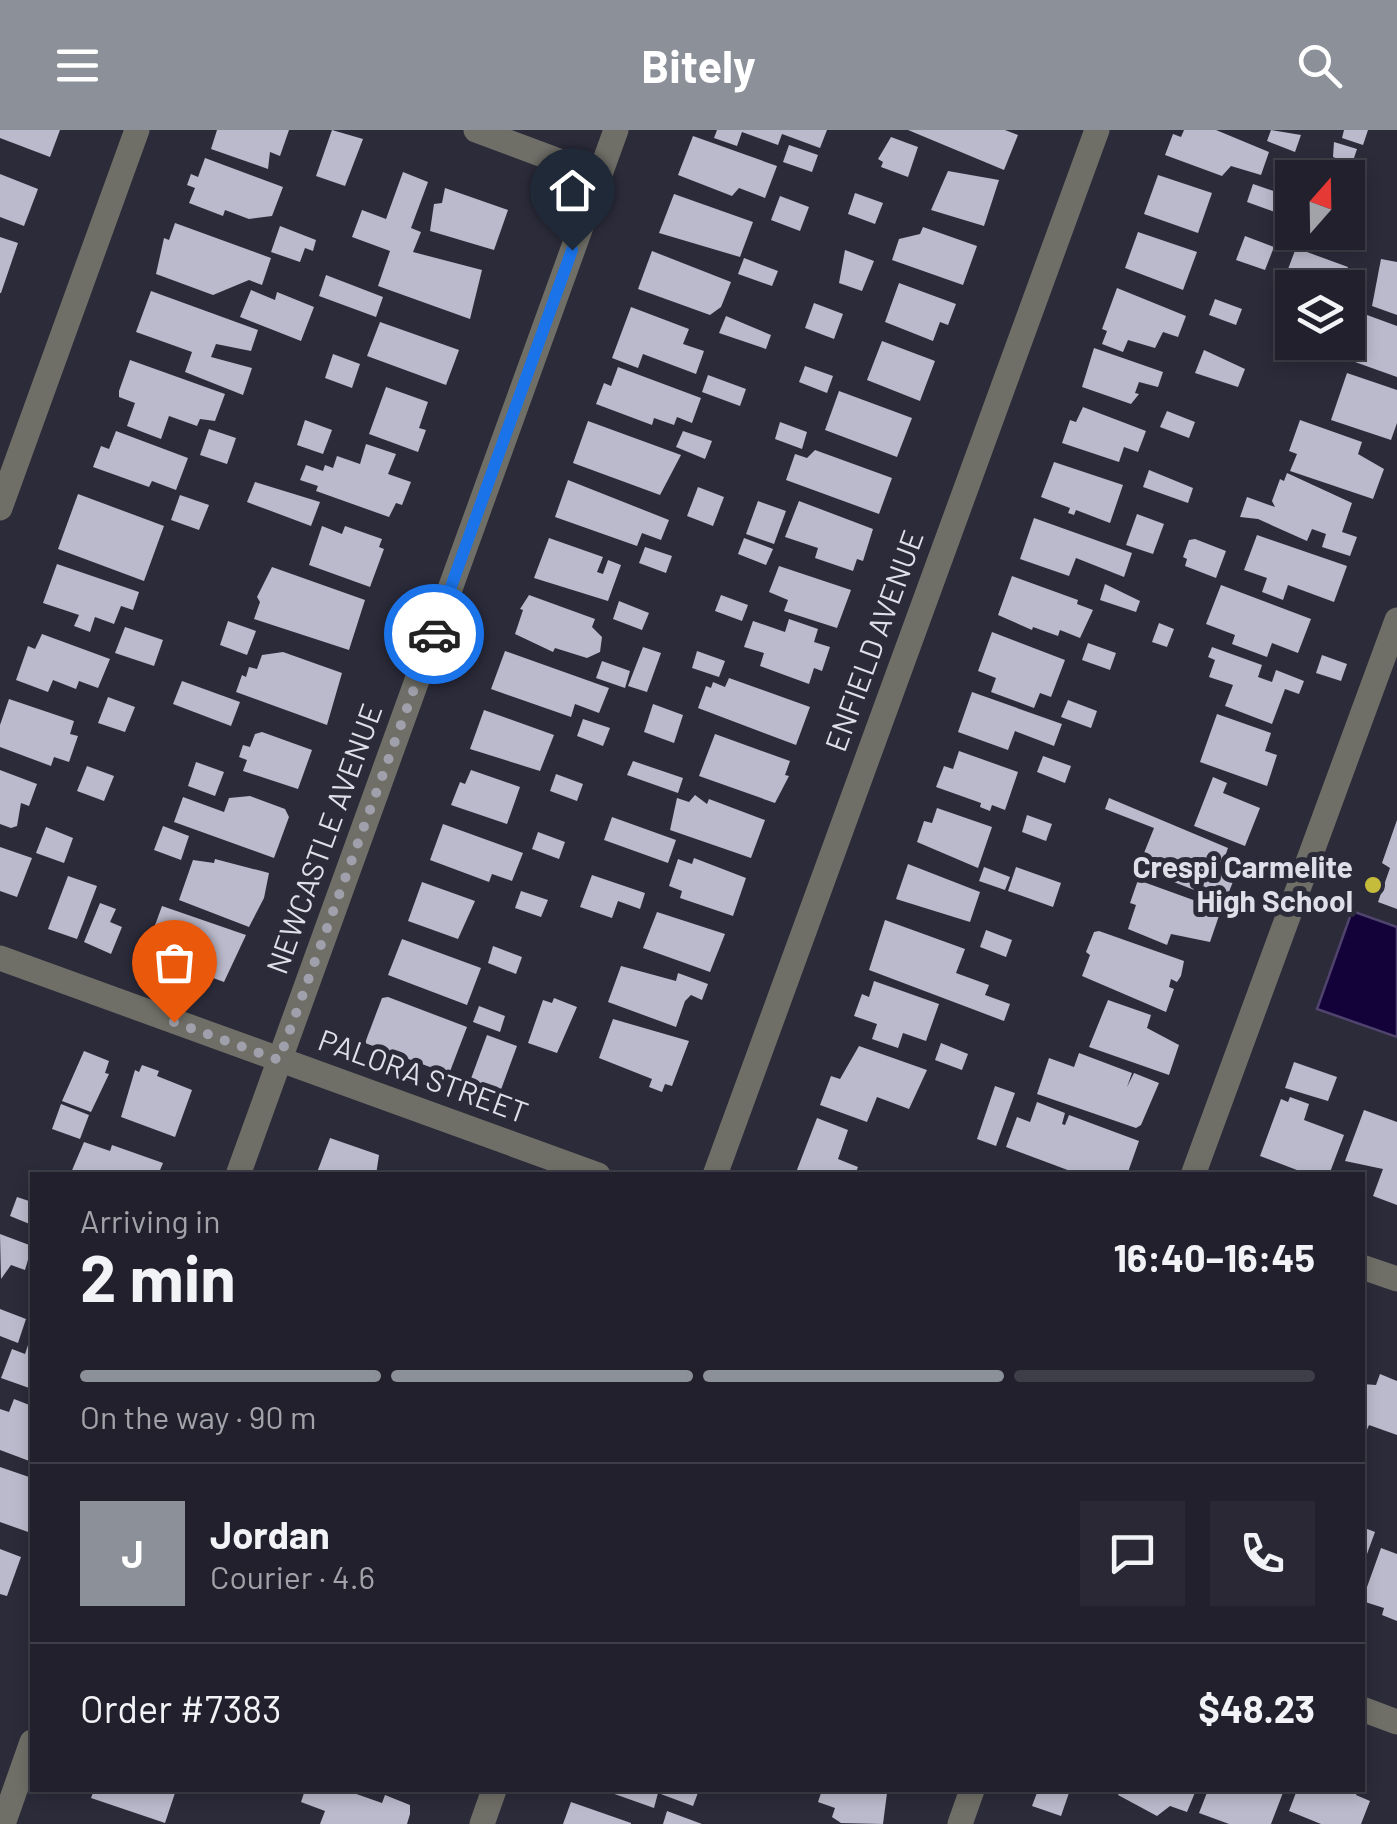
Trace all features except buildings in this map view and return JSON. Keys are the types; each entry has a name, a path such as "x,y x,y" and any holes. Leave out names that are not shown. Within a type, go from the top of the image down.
{"street":[{"path":"0,508 137,130"},
{"path":"476,130 600,176"},
{"name":"NEWCASTLE AVENUE","path":"239,1172 616,130"},
{"name":"ENFIELD AVENUE","path":"715,1172 1097,130"},
{"path":"1194,1172 1397,620"},
{"name":"PALORA STREET","path":"0,958 590,1172"},
{"path":"1365,1267 1397,1279"},
{"path":"1365,1710 1397,1722"},
{"path":"3,1824 30,1748"},
{"path":"482,1824 493,1792"},
{"path":"960,1824 971,1792"}],"shaded area":[{"path":"1352,911 1397,927 1397,1037 1317,1009"}],"way so far":[{"path":"174,1022 279,1060 434,634"}],"place":[{"name":"Crespi Carmelite High School","path":"1373,885"}],"route":[{"path":"434,634 572,250"}]}
